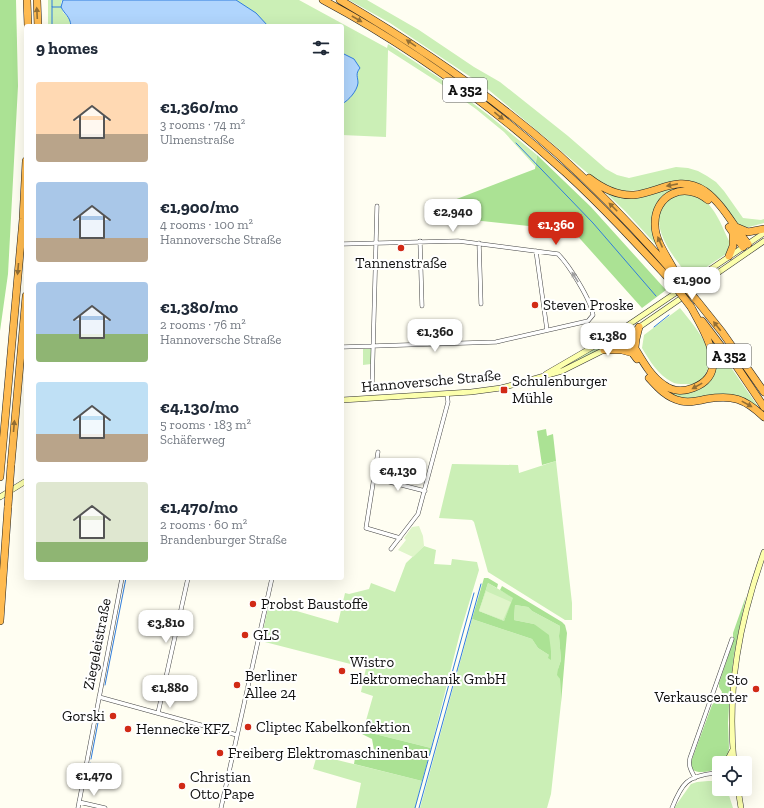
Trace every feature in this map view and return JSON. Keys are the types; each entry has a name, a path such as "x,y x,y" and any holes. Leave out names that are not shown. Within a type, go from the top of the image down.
{"highway":[{"path":"27,0 28,24"},
{"path":"37,0 38,24"},
{"name":"A 352","path":"322,0 377,30 438,70 526,137 593,198 671,281 737,367 764,407"},
{"name":"A 352","path":"340,0 397,34 444,65 481,92 559,155 637,232 677,277 722,332 764,392"},
{"path":"559,155 567,159 586,176 605,189 624,195 644,193 680,183 698,187 712,197 747,247"},
{"path":"677,277 658,239 654,227 655,214 660,205 666,198 674,193 688,190 696,192 710,201 733,228 748,232 764,229"},
{"path":"0,477 24,194"},
{"path":"729,256 734,243 733,228"},
{"path":"623,334 652,374 663,385 680,391 692,389 703,382 710,373 713,362 713,353 709,341 691,307"},
{"path":"0,621 11,465 24,319"},
{"path":"639,327 634,350 648,377 660,390 670,397 682,401 693,402 728,397 738,399 750,404 764,417"},
{"path":"604,350 634,350"}],"main road":[{"name":"Hannoversche Straße","path":"546,375 639,327 764,233"},
{"name":"Hannoversche Straße","path":"344,400 447,394 494,389 519,384 562,371 604,350 623,334 729,256 764,241"},
{"path":"0,497 24,482"},
{"path":"733,756 733,689 739,636 750,593 764,552"},
{"path":"730,756 733,750"},
{"path":"739,796 741,808"}],"street":[{"path":"372,388 377,206"},
{"path":"420,241 422,306"},
{"path":"344,244 458,241 554,254 561,257 575,276 592,312 592,318 588,321 496,342 344,347"},
{"path":"479,243 481,304"},
{"path":"536,251 547,330"},
{"path":"391,549 417,517 448,402 447,394"},
{"path":"378,452 366,528 400,538"},
{"path":"374,478 425,490"},
{"name":"Ziegeleistraße","path":"78,808 122,580"},
{"path":"158,713 188,580"},
{"path":"221,808 272,580"},
{"path":"695,778 690,769 690,758 732,639"},
{"path":"99,698 237,735"},
{"path":"672,808 681,788 685,784 695,778 712,773"},
{"path":"79,802 106,808"}],"green space":[{"path":"0,0 16,0 18,86 8,274 0,331"},
{"path":"48,0 62,0 61,3 63,12 70,20 71,24 48,24"},
{"path":"236,0 299,0 343,24 266,24"},
{"path":"349,0 367,0 419,30 474,67 500,82 568,136 606,169 617,175 629,178 676,167 698,171 716,182 743,218 764,219 764,223 749,227 740,227 713,196 669,182 643,190 625,191 615,190 597,181 484,86 390,23"},
{"path":"344,25 387,48 388,44 441,79 491,117 537,155 535,166 504,132 476,109 441,84 388,50 386,137 344,135 344,102 350,98 356,89 358,83 357,74 360,68 354,59 344,54"},
{"path":"537,155 591,207 666,290 642,308 565,222 547,228 463,219 457,225 452,226 454,200 535,169"},
{"path":"680,185 690,187 703,194 694,190 676,190 661,200 655,208 652,217 654,237 659,248 606,193 607,191 627,196"},
{"path":"681,194 696,195 703,199 713,209 730,243 726,254 690,278 671,253 661,233 659,222 660,213 665,204 672,198"},
{"path":"714,202 721,210 738,234 736,235"},
{"path":"680,308 701,336 709,355 709,364 704,376 701,380 692,384 676,384 667,379 655,367 642,348 644,335"},
{"path":"616,337 620,337 605,347 567,365"},
{"path":"712,340 759,408 744,399 684,400 670,395 665,388 700,388 716,359"},
{"path":"363,349 371,349 371,364 363,365"},
{"path":"546,429 547,436 553,434 556,461 542,465 537,431"},
{"path":"556,461 572,603 572,620 565,620 488,572 474,522 472,520 439,518 452,464 518,465 519,473"},
{"path":"419,526 423,536 424,546 413,557 398,550 406,540 404,538 412,527"},
{"path":"424,546 436,550 434,564 451,565 452,559 477,562 479,570 460,633 431,748 363,731 373,696 361,692 366,668 261,641 269,603 338,623 345,593 349,594 369,589 371,583 395,592 406,563"},
{"path":"484,578 488,578 498,584 497,588 488,583 479,611 504,621 513,598 500,590 502,586 565,625 567,633 561,703 560,679 557,675 561,660 559,636 560,626 532,611 528,607 515,605 514,620 534,624 549,635 551,660 548,658 549,655 538,648 532,639 472,619"},
{"path":"488,583 514,598 504,621 479,611"},
{"path":"486,591 511,602 503,620 479,611"},
{"path":"746,596 734,654 730,688 728,754 727,756 712,756 712,770 698,772 692,769 691,762 712,705 722,692 719,687 719,683 733,642 733,633"},
{"path":"515,605 528,607 532,611 560,626 559,636 561,660 558,669 561,703 551,794 547,808 420,808 472,619 532,639 538,648 549,655 551,651 534,624 514,620"},
{"path":"363,731 431,748 422,781 354,764 355,758 374,750 372,739 362,734"},
{"path":"317,755 422,781 415,808 356,808 361,783 313,769"},
{"path":"712,781 712,796 729,796 733,808 674,808 691,784"}],"water":[{"path":"63,0 236,0 256,13 266,24 70,24 61,7"},
{"path":"344,54 354,59 360,68 357,74 358,83 356,89 344,102"}],"waterway":[{"path":"52,0 52,7 61,7"},
{"path":"52,7 52,24"},
{"path":"516,143 593,223 656,296"},
{"path":"654,327 669,315"},
{"path":"105,685 126,580"},
{"path":"419,808 481,584"},
{"path":"415,808 474,593"},
{"path":"91,759 100,712"},
{"path":"85,788 90,763"}],"place":[{"name":"Tannenstraße","path":"401,248"},
{"name":"Steven Proske","path":"535,305"},
{"name":"Schulenburger Mühle","path":"504,390"},
{"name":"Probst Baustoffe","path":"253,604"},
{"name":"GLS","path":"245,635"},
{"name":"Wistro Elektromechanik GmbH","path":"342,671"},
{"name":"Berliner Allee 24","path":"237,685"},
{"name":"Sto Verkauscenter","path":"756,689"},
{"name":"Gorski","path":"113,716"},
{"name":"Cliptec Kabelkonfektion","path":"248,727"},
{"name":"Hennecke KFZ","path":"128,729"},
{"name":"Freiberg Elektromaschinenbau","path":"220,753"},
{"name":"Christian Otto Pape","path":"182,786"}]}
